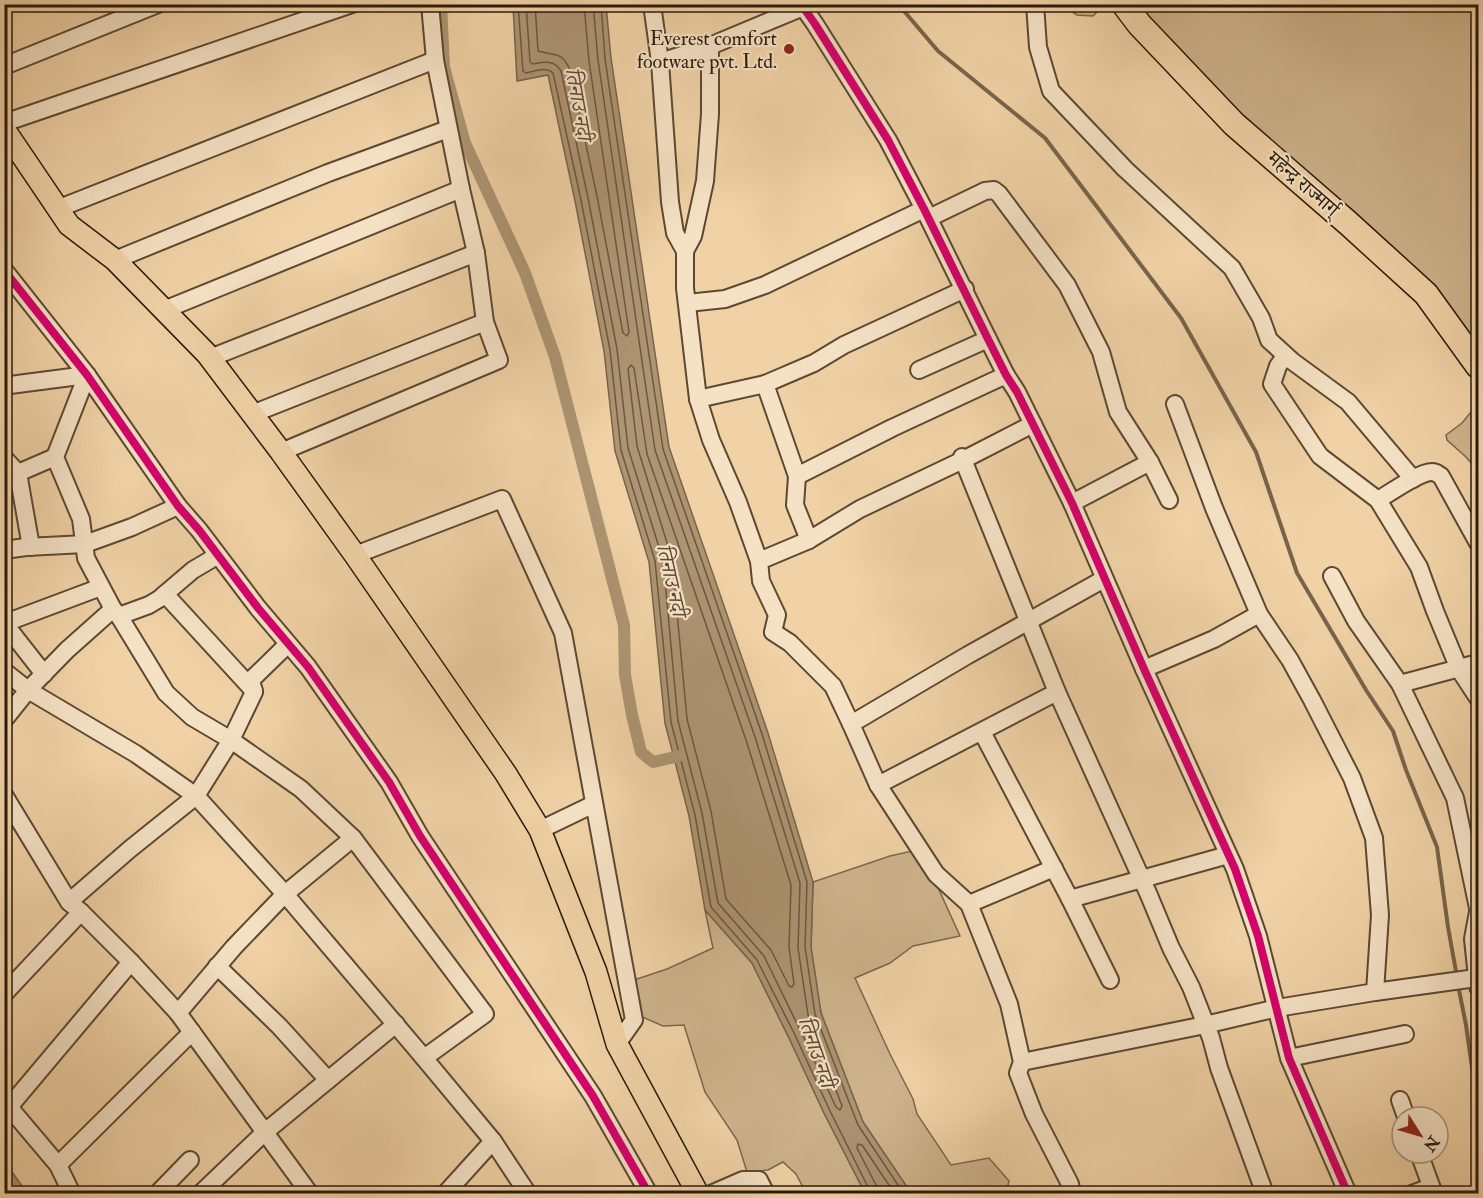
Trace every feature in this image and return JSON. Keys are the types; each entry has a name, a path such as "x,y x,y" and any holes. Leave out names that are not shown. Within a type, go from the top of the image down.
{"highway":[{"name":"महेन्द्र राज्मार्ग्","path":"1124,4 1139,24 1234,124 1426,294 1479,366"}],"main road":[{"path":"4,129 69,225 115,260 210,358 355,555 506,774 540,830 596,972 618,1044 698,1194"}],"street":[{"path":"4,66 158,4"},
{"path":"4,123 352,4"},
{"path":"281,452 499,360 485,322 476,253 435,60 430,4"},
{"path":"652,4 660,62 670,202 675,233 685,251"},
{"path":"1035,4 1038,47 1051,91 1125,169 1232,268 1261,318 1269,340 1285,356 1347,402 1413,479"},
{"path":"660,62 710,46 802,6 888,140 1072,503 1228,855 1258,936 1289,1058 1348,1194"},
{"path":"710,46 710,114 705,181 693,236 685,251 685,288 699,399 711,440 738,502 759,561 760,581 777,615 773,632 790,643 833,686 878,785 936,874 969,904 1009,1004 1022,1062 1018,1073 1034,1114 1070,1184 1072,1194"},
{"path":"57,209 435,60"},
{"path":"115,260 327,173 448,129"},
{"path":"164,310 461,189"},
{"path":"688,303 725,298 765,285 926,213 985,191 994,190 1067,285 1101,352 1118,411 1150,462 1169,500"},
{"path":"210,358 476,253"},
{"path":"4,270 87,375 178,506 308,667 389,782 420,836 593,1096 649,1194"},
{"path":"699,399 765,384 814,363 844,345 964,289"},
{"path":"252,414 485,322"},
{"path":"919,370 988,339"},
{"path":"1285,356 1278,366 1272,384 1320,456 1378,500 1419,567 1459,669 1479,698"},
{"path":"4,383 10,385 87,375"},
{"path":"87,375 55,458 81,519 86,558 116,613 166,693 192,717 231,740 302,789 353,838 485,1014 424,1058"},
{"path":"797,476 892,428 1006,375"},
{"path":"765,384 797,476 795,504 809,540"},
{"path":"1175,404 1214,508 1260,614 1290,660 1352,778 1374,838 1380,915 1375,992"},
{"path":"759,561 809,540 860,509 1033,424"},
{"path":"4,458 18,473 31,546"},
{"path":"18,473 55,458"},
{"path":"962,459 1057,692 1171,948 1191,987 1265,1194"},
{"path":"1072,503 1150,462"},
{"path":"1378,500 1413,479 1430,472 1437,473 1441,476 1479,543"},
{"path":"355,555 502,499 563,633 634,1020 618,1044"},
{"path":"4,550 31,546 85,544 132,527 178,506"},
{"path":"4,720 28,690 67,650 116,613 149,605 216,555"},
{"path":"1022,1062 1277,1008 1442,983 1473,982 1473,939 1479,910 1455,798 1400,684 1356,621 1332,576"},
{"path":"851,724 1104,579"},
{"path":"44,674 5,623 101,587"},
{"path":"165,594 254,692"},
{"path":"1144,669 1214,639 1260,614"},
{"path":"4,994 75,907 130,849 196,796 231,740 254,692 251,680 288,644"},
{"path":"1400,684 1479,663"},
{"path":"4,671 28,690 136,754 196,796 285,894 396,1024 493,1141 528,1194"},
{"path":"878,785 1057,692"},
{"path":"982,732 1110,980"},
{"path":"6,800 75,907 131,962 178,1013 310,1194"},
{"path":"540,830 594,804"},
{"path":"178,1013 217,966 285,894 353,838"},
{"path":"1070,899 1228,855"},
{"path":"969,904 1054,868"},
{"path":"72,1194 58,1165 7,1103 131,962"},
{"path":"217,966 279,1026 328,1080"},
{"path":"200,1194 265,1132 396,1024"},
{"path":"58,1165 192,1032"},
{"path":"1289,1058 1405,1034"},
{"path":"1400,1100 1402,1105"},
{"path":"445,1194 493,1141"},
{"path":"157,1194 190,1160"},
{"path":"1412,1194 1432,1190 1423,1165"},
{"path":"711,1194 743,1180 759,1180 766,1194"}],"shaded area":[{"path":"1061,5 1099,5 1100,9 1093,16 1077,15"},
{"path":"1134,5 1478,5 1478,352 1212,90"},
{"path":"1478,405 1478,471 1447,440 1446,435 1462,423"},
{"path":"912,851 935,881 960,936 913,946 890,963 855,978 913,1099 917,1114 951,1165 989,1158 1009,1181 1006,1193 911,1193 863,1122 821,1013 811,947 813,882 890,856"},
{"path":"705,910 752,963 865,1193 806,1193 796,1174 783,1162 768,1170 747,1172 737,1140 705,1092 684,1025 663,1026 640,1016 631,981 667,969 713,948"}],"water":[{"name":"तिनाउ नदी","path":"513,5 606,5 611,58 669,447 768,733 813,882 811,947 821,1013 863,1122 911,1193 865,1193 752,963 705,910 689,816 665,723 649,562 615,451 604,351 575,201 548,75 517,81"},
{"path":"5,1162 27,1193 5,1193"}],"waterway":[{"path":"441,4 444,67 465,143 525,273 555,357 624,625 625,675 641,752 653,762 679,756"},
{"path":"898,4 938,51 1045,138 1181,318 1256,452 1297,573 1393,731 1437,847 1457,977"},
{"path":"1458,985 1478,1111"}],"cycle path":[{"path":"801,4 888,140 1072,503 1235,869 1258,936 1289,1058 1348,1194"},
{"path":"4,270 87,375 178,506 258,608 308,667 389,782 420,836 593,1096 649,1194"}],"place":[{"name":"Everest comfort footware pvt. Ltd.","path":"789,49"}]}
